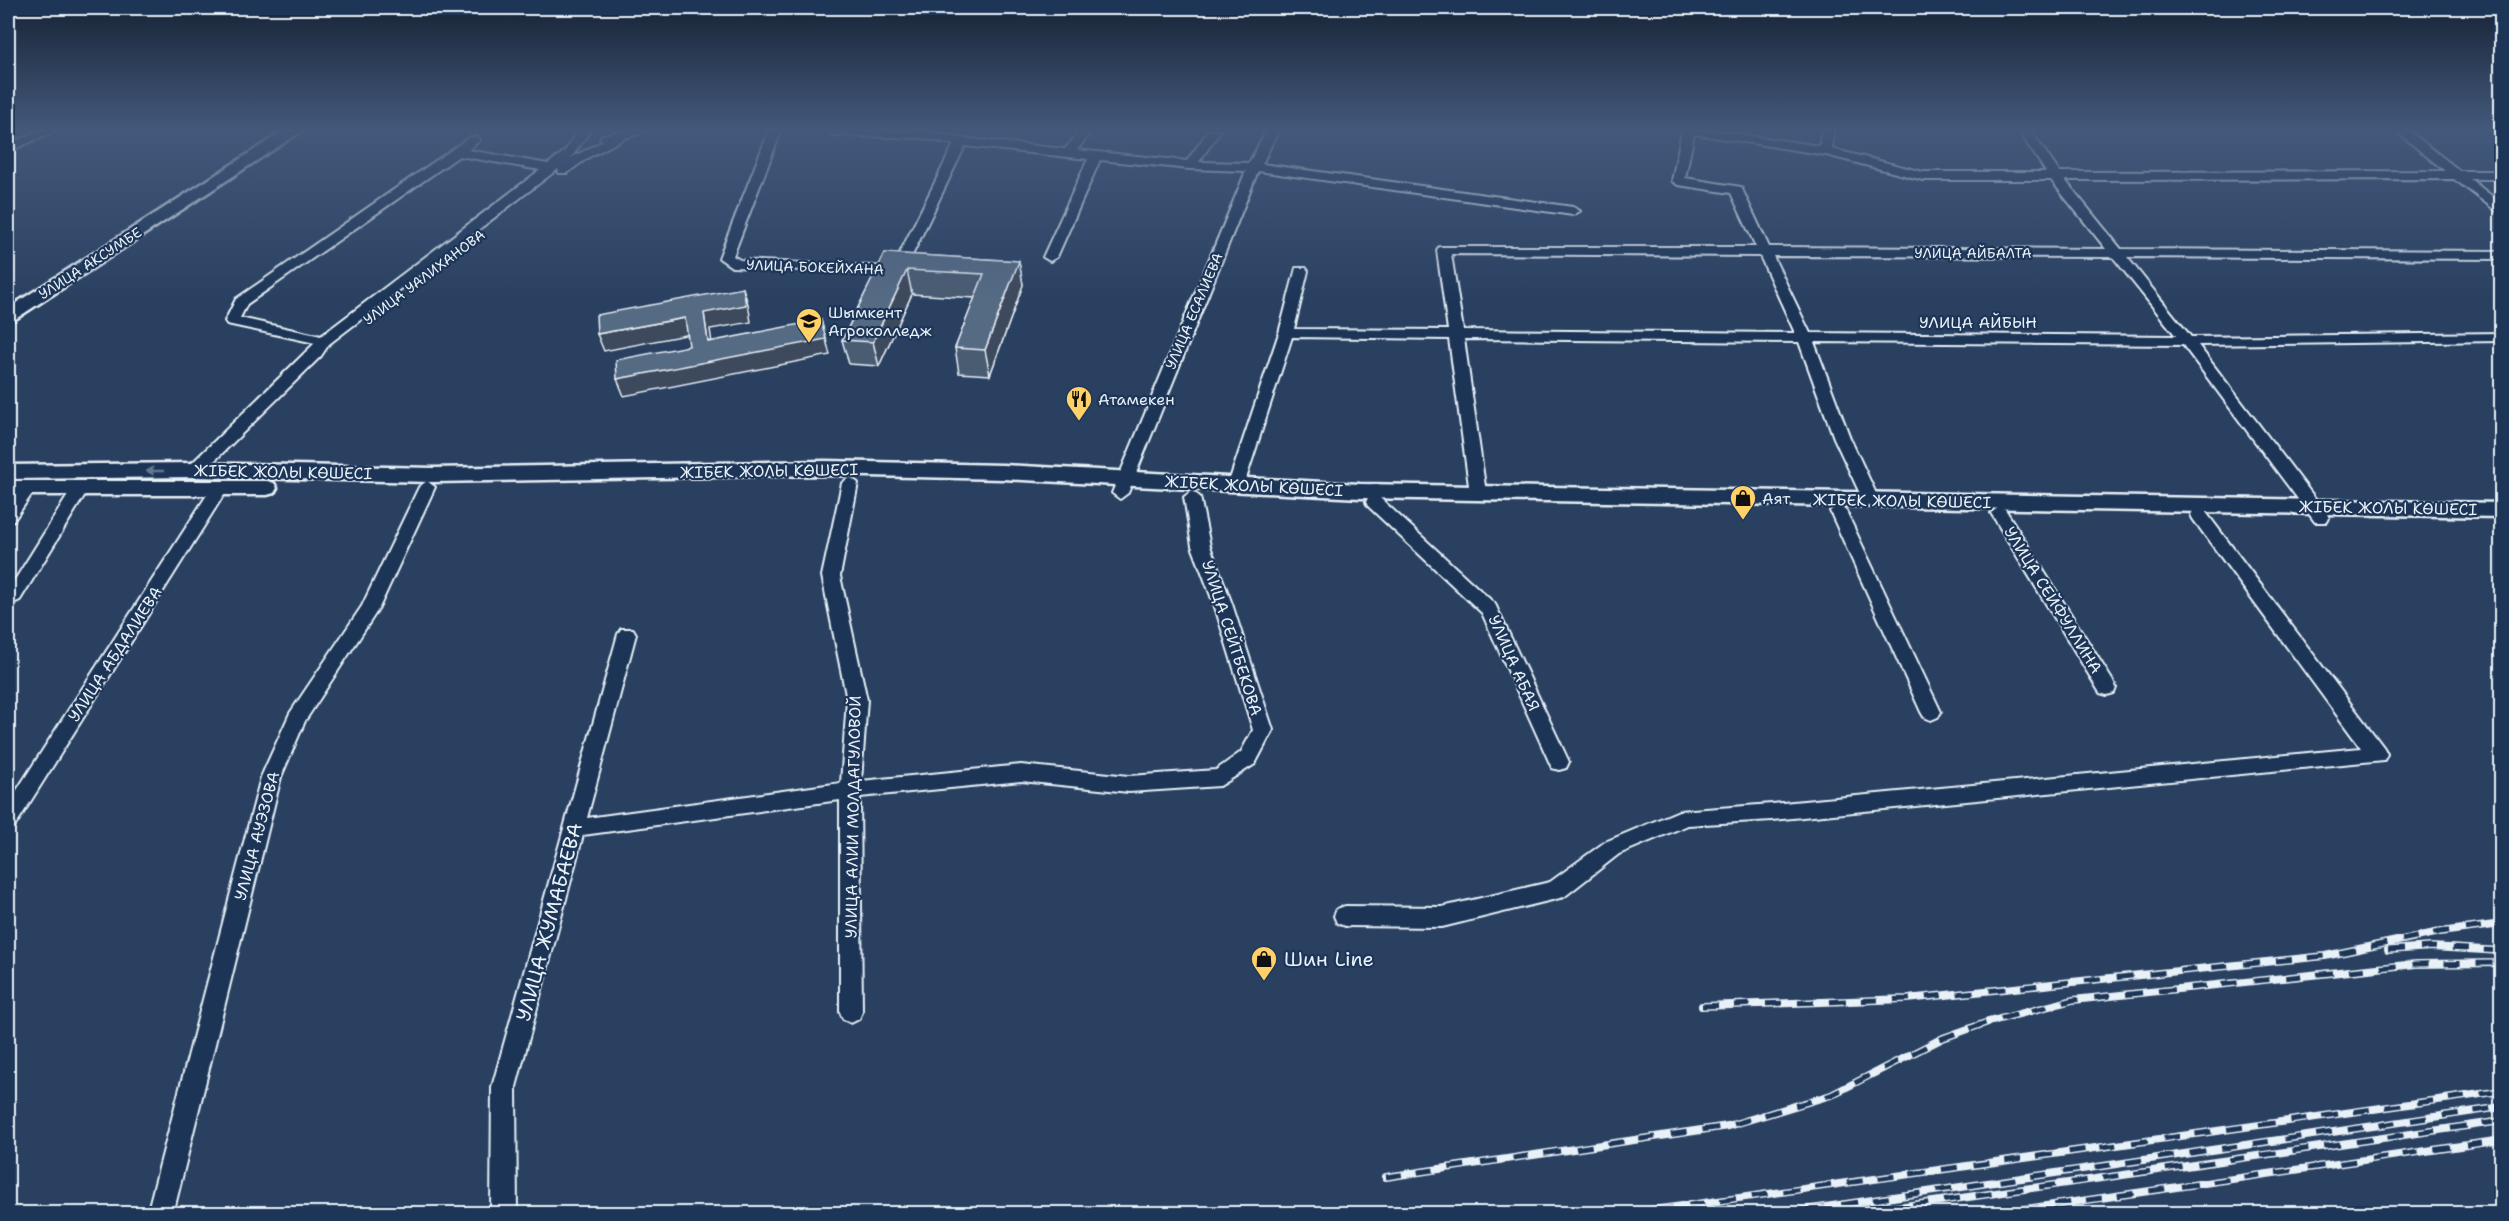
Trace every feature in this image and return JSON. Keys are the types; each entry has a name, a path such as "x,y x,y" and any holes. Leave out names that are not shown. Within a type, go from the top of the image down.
{"main road":[{"name":"УЛИЦА АКСУМБЕ","path":"8,316 206,188"},
{"name":"ЖІБЕК ЖОЛЫ КӨШЕСІ","path":"8,472 195,470 433,475 825,468 1003,472 1192,497 1374,502 2199,515 2502,510"},
{"name":"ЖІБЕК ЖОЛЫ КӨШЕСІ","path":"18,488 850,483 1236,485 1478,493 1871,500 2317,512 2502,522"}],"street":[{"path":"320,347 232,321 242,302 405,188"},
{"name":"УЛИЦА УАЛИХАНОВА","path":"195,470 320,347 524,188"},
{"name":"УЛИЦА УАЛИХАНОВА","path":"320,347 343,339 541,188"},
{"name":"УЛИЦА БОКЕЙХАНА","path":"753,188 726,258 737,264 898,271 939,188"},
{"path":"1050,257 1081,188"},
{"name":"УЛИЦА ЕСАЛИЕВА","path":"1122,486 1245,188"},
{"path":"1409,188 1572,211"},
{"path":"1724,188 1737,190 1805,339 1842,438 1871,500"},
{"path":"2065,188 2187,341 2317,512"},
{"path":"2473,188 2502,211"},
{"name":"УЛИЦА АЙБАЛТА","path":"1455,334 1444,250 2502,255"},
{"path":"1236,485 1286,333 1301,271"},
{"name":"УЛИЦА АЙБЫН","path":"1286,333 2187,341 2502,337"},
{"path":"1455,334 1478,493"},
{"name":"УЛИЦА АЛИИ МОЛДАГУЛОВОЙ","path":"850,483 831,576 857,700 850,790 851,1012"},
{"name":"УЛИЦА АУЭЗОВА","path":"160,1214 270,777 297,717 370,608 428,487"},
{"path":"8,516 18,488"},
{"path":"8,600 14,595 81,488"},
{"name":"УЛИЦА АБДАЛИЕВА","path":"8,820 220,488"},
{"name":"УЛИЦА СЕЙТБЕКОВА","path":"574,828 850,790 1021,772 1129,784 1220,778 1248,758 1263,730 1223,604 1201,546 1192,497"},
{"name":"УЛИЦА АБАЯ","path":"1374,502 1490,609 1559,762"},
{"path":"1838,511 1930,712"},
{"name":"УЛИЦА СЕЙФУЛЛИНА","path":"1999,513 2107,688"},
{"path":"1345,916 1442,917 1556,890 1612,848 1686,817 1772,812 2377,754 2199,515"},
{"name":"УЛИЦА ЖУМАБАЕВА","path":"504,1214 504,1087 627,634"}],"building":[{"path":"885,253 1019,261 985,350 955,348 984,274 907,270 873,342 842,340"},
{"path":"743,288 746,305 704,313 708,342 821,320 826,339 617,379 616,360 689,346 685,318 597,334 596,315"}],"railway":[{"path":"1702,1006 1907,999 2325,956 2440,932 2502,924"},
{"path":"2388,950 2431,947 2502,951"},
{"path":"1386,1177 1728,1126 1831,1095 1943,1038 1988,1022 2073,1000 2416,964 2502,963"},
{"path":"1625,1214 2502,1091"},
{"path":"1778,1214 2502,1107"},
{"path":"1849,1214 2502,1121"},
{"path":"1991,1214 2502,1140"}],"place":[{"name":"Шымкент Агроколледж","path":"809,344"},
{"name":"Атамекен","path":"1079,422"},
{"name":"Аят","path":"1743,521"},
{"name":"Шин Line","path":"1264,982"}]}
